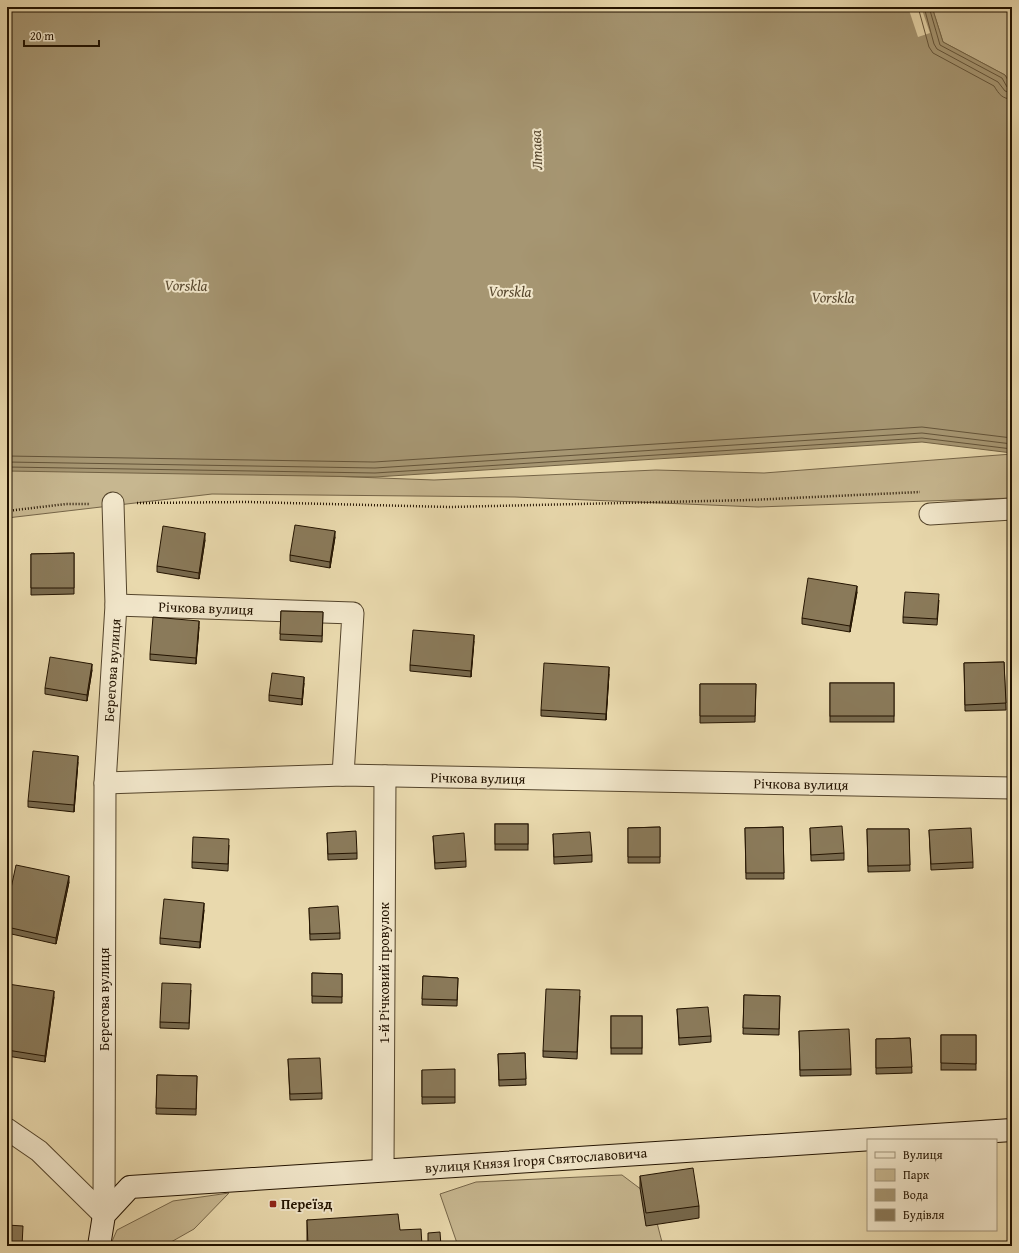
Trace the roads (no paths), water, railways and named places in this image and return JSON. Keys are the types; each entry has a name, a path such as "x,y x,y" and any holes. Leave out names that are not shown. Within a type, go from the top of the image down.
{"street":[{"name":"Берегова вулиця","path":"104,1215 105,783 116,605 113,503"},
{"path":"930,514 1012,509"},
{"name":"Річкова вулиця","path":"116,605 353,613 343,775 1012,788"},
{"path":"105,783 343,775"},
{"name":"1-й Річковий провулок","path":"383,1170 385,776"},
{"path":"7,1129 39,1151 104,1215 99,1246"},
{"name":"вулиця Князя Ігоря Святославовича","path":"870,1139 1012,1130"},
{"name":"вулиця Князя Ігоря Святославовича","path":"104,1215 130,1187 867,1139"}],"water":[{"path":"7,7 932,7 943,42 1005,75 1012,87 1012,453 922,442 375,477 7,471"}],"place":[{"name":"Переїзд","path":"273,1204"}],"water label":[{"name":"Лтава","path":"536,150"},
{"name":"Vorskla","path":"186,285"},
{"name":"Vorskla","path":"510,291"},
{"name":"Vorskla","path":"833,297"}]}
